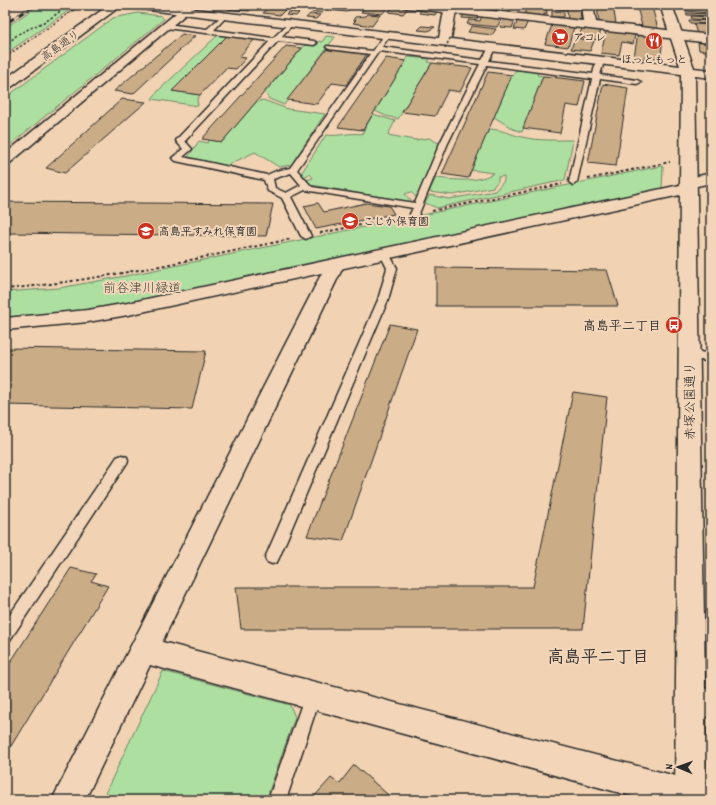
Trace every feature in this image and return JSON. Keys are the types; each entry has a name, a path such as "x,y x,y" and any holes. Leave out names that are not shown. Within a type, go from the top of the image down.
{"street":[{"name":"高島通り","path":"5,85 116,5"},
{"path":"132,5 188,8 224,16 387,35 444,45 492,48 711,74"},
{"path":"408,5 516,11 590,25 711,39"},
{"path":"587,5 590,25"},
{"name":"赤塚公園通り","path":"666,5 688,71 689,354 701,702 691,798"},
{"path":"444,45 451,7"},
{"path":"5,160 188,8"},
{"path":"5,324 46,321 128,310 385,254 688,185 711,178"},
{"path":"68,800 335,265"},
{"path":"143,650 691,798"}],"lane":[{"path":"208,32 224,16"},
{"path":"290,24 180,141 188,149 176,158 268,178 279,173 293,170 387,35"},
{"path":"166,26 275,40 314,43"},
{"path":"329,47 484,63 637,82"},
{"path":"293,170 309,189 417,210 444,143 492,48"},
{"path":"573,182 600,61"},
{"path":"268,178 271,189 286,196 306,236"},
{"path":"286,196 307,186"},
{"path":"272,558 383,300 392,268 385,254"},
{"path":"689,354 711,358"},
{"path":"5,635 122,460"},
{"path":"277,800 312,695"}],"path":[{"path":"5,46 18,34 48,20 64,5"},
{"path":"56,13 69,5"},
{"path":"74,5 81,6"},
{"path":"5,57 81,6"},
{"path":"444,45 454,33"},
{"path":"5,289 59,284 121,274 306,236 417,210 573,182 688,158"}],"green space":[{"path":"39,5 77,5 5,54 5,28"},
{"path":"138,13 161,16 164,19 5,149 5,98 113,18"},
{"path":"218,35 227,36 172,91 200,95 197,100 198,106 152,99 158,91"},
{"path":"326,36 335,37 284,105 269,99 265,92 305,45 317,45 319,41 322,42"},
{"path":"408,57 430,59 428,62 432,63 398,119 375,111"},
{"path":"516,70 538,72 537,75 543,76 522,132 513,129 494,117 512,75"},
{"path":"263,100 288,109 325,114 291,165 279,167 255,152 226,166 188,157 199,141 208,143 209,140 222,142 256,102"},
{"path":"373,114 395,121 388,135 415,140 429,138 440,144 441,150 417,198 411,192 405,194 413,203 311,185 306,180 313,178 310,174 303,177 302,172 326,135 362,134"},
{"path":"489,129 535,139 573,140 565,180 437,208 425,203 430,195 449,199 495,191 504,181 504,176 498,177 498,181 493,187 453,195 429,192 436,178 473,180 494,173 471,170"},
{"name":"前谷津川緑道","path":"661,166 663,167 662,189 137,302 80,311 5,318 5,292 59,288 125,276"},
{"path":"163,671 290,705 295,717 266,800 102,800"}],"building":[{"path":"226,5 222,8 203,6"},
{"path":"232,5 256,5 249,11 228,9"},
{"path":"270,5 289,6 280,15 263,13"},
{"path":"331,5 353,5 347,12 328,10"},
{"path":"367,5 388,7 382,14 361,12"},
{"path":"471,5 485,5 485,9 470,8"},
{"path":"490,5 510,5 510,13 490,12"},
{"path":"526,5 546,5 547,14 544,14 544,16 525,14"},
{"path":"556,5 580,5 581,20 568,19 567,10 556,9"},
{"path":"597,5 613,5 616,24 599,23"},
{"path":"684,5 706,5 709,13 686,11"},
{"path":"393,6 408,8 403,14 389,12"},
{"path":"316,7 325,8 322,13 312,12"},
{"path":"637,7 652,7 658,29 639,29 638,25 642,26"},
{"path":"422,9 437,11 435,15 419,13"},
{"path":"552,11 564,12 564,17 552,17"},
{"path":"289,12 299,13 296,16 286,15"},
{"path":"686,13 711,14 711,16 687,15"},
{"path":"310,14 320,15 316,19 306,18"},
{"path":"368,14 380,15 372,26 353,23 356,20 353,20 355,17 366,16"},
{"path":"464,14 479,16 477,19 462,18"},
{"path":"482,16 502,18 497,27 467,24 469,20 480,21"},
{"path":"691,16 711,17 711,20 692,19"},
{"path":"505,18 515,20 512,28 500,27"},
{"path":"518,20 528,21 524,30 514,29"},
{"path":"689,20 711,21 711,24 690,23"},
{"path":"694,24 711,25 711,36 697,34"},
{"path":"552,25 574,27 568,47 545,44"},
{"path":"422,26 435,27 428,31 418,30"},
{"path":"472,26 496,29 492,35 468,32"},
{"path":"582,28 601,30 598,40 579,37"},
{"path":"606,31 635,35 633,44 622,42 619,55 601,53"},
{"path":"638,33 663,36 661,56 650,59 634,57"},
{"path":"182,34 195,36 133,94 114,91"},
{"path":"227,36 255,39 239,57 246,58 236,69 226,68 200,95 172,91"},
{"path":"575,38 594,41 590,51 571,49"},
{"path":"698,42 711,43 711,52 699,50"},
{"path":"286,46 302,48 222,142 202,139"},
{"path":"327,49 367,54 346,85 332,83 317,104 287,100"},
{"path":"386,58 406,61 363,130 338,127"},
{"path":"432,63 472,68 460,92 448,90 435,116 402,112"},
{"path":"488,72 512,75 468,178 442,174"},
{"path":"543,76 585,81 579,107 566,105 560,133 523,128"},
{"path":"603,84 628,88 616,166 588,163"},
{"path":"122,99 146,102 65,173 46,168"},
{"path":"5,202 273,204 266,236 5,233"},
{"path":"318,203 324,212 366,203 389,206 394,214 316,229 304,206"},
{"path":"436,268 607,270 618,306 436,306"},
{"path":"390,324 417,329 343,541 307,536"},
{"path":"5,348 206,351 192,409 5,405"},
{"path":"573,392 607,397 583,629 241,629 236,587 533,587"},
{"path":"71,568 96,574 91,581 108,586 5,756 5,671"},
{"path":"354,765 394,800 315,800 313,798 331,778 339,784"}],"railway":[{"path":"5,9 11,5"},
{"path":"5,24 34,5"}],"place":[{"name":"アコレ","path":"560,37"},
{"name":"ほっともっと","path":"654,41"},
{"name":"こじか保育園","path":"350,221"},
{"name":"高島平すみれ保育園","path":"146,231"},
{"name":"高島平二丁目","path":"674,325"}],"district":[{"name":"高島平二丁目","path":"598,656"}]}
